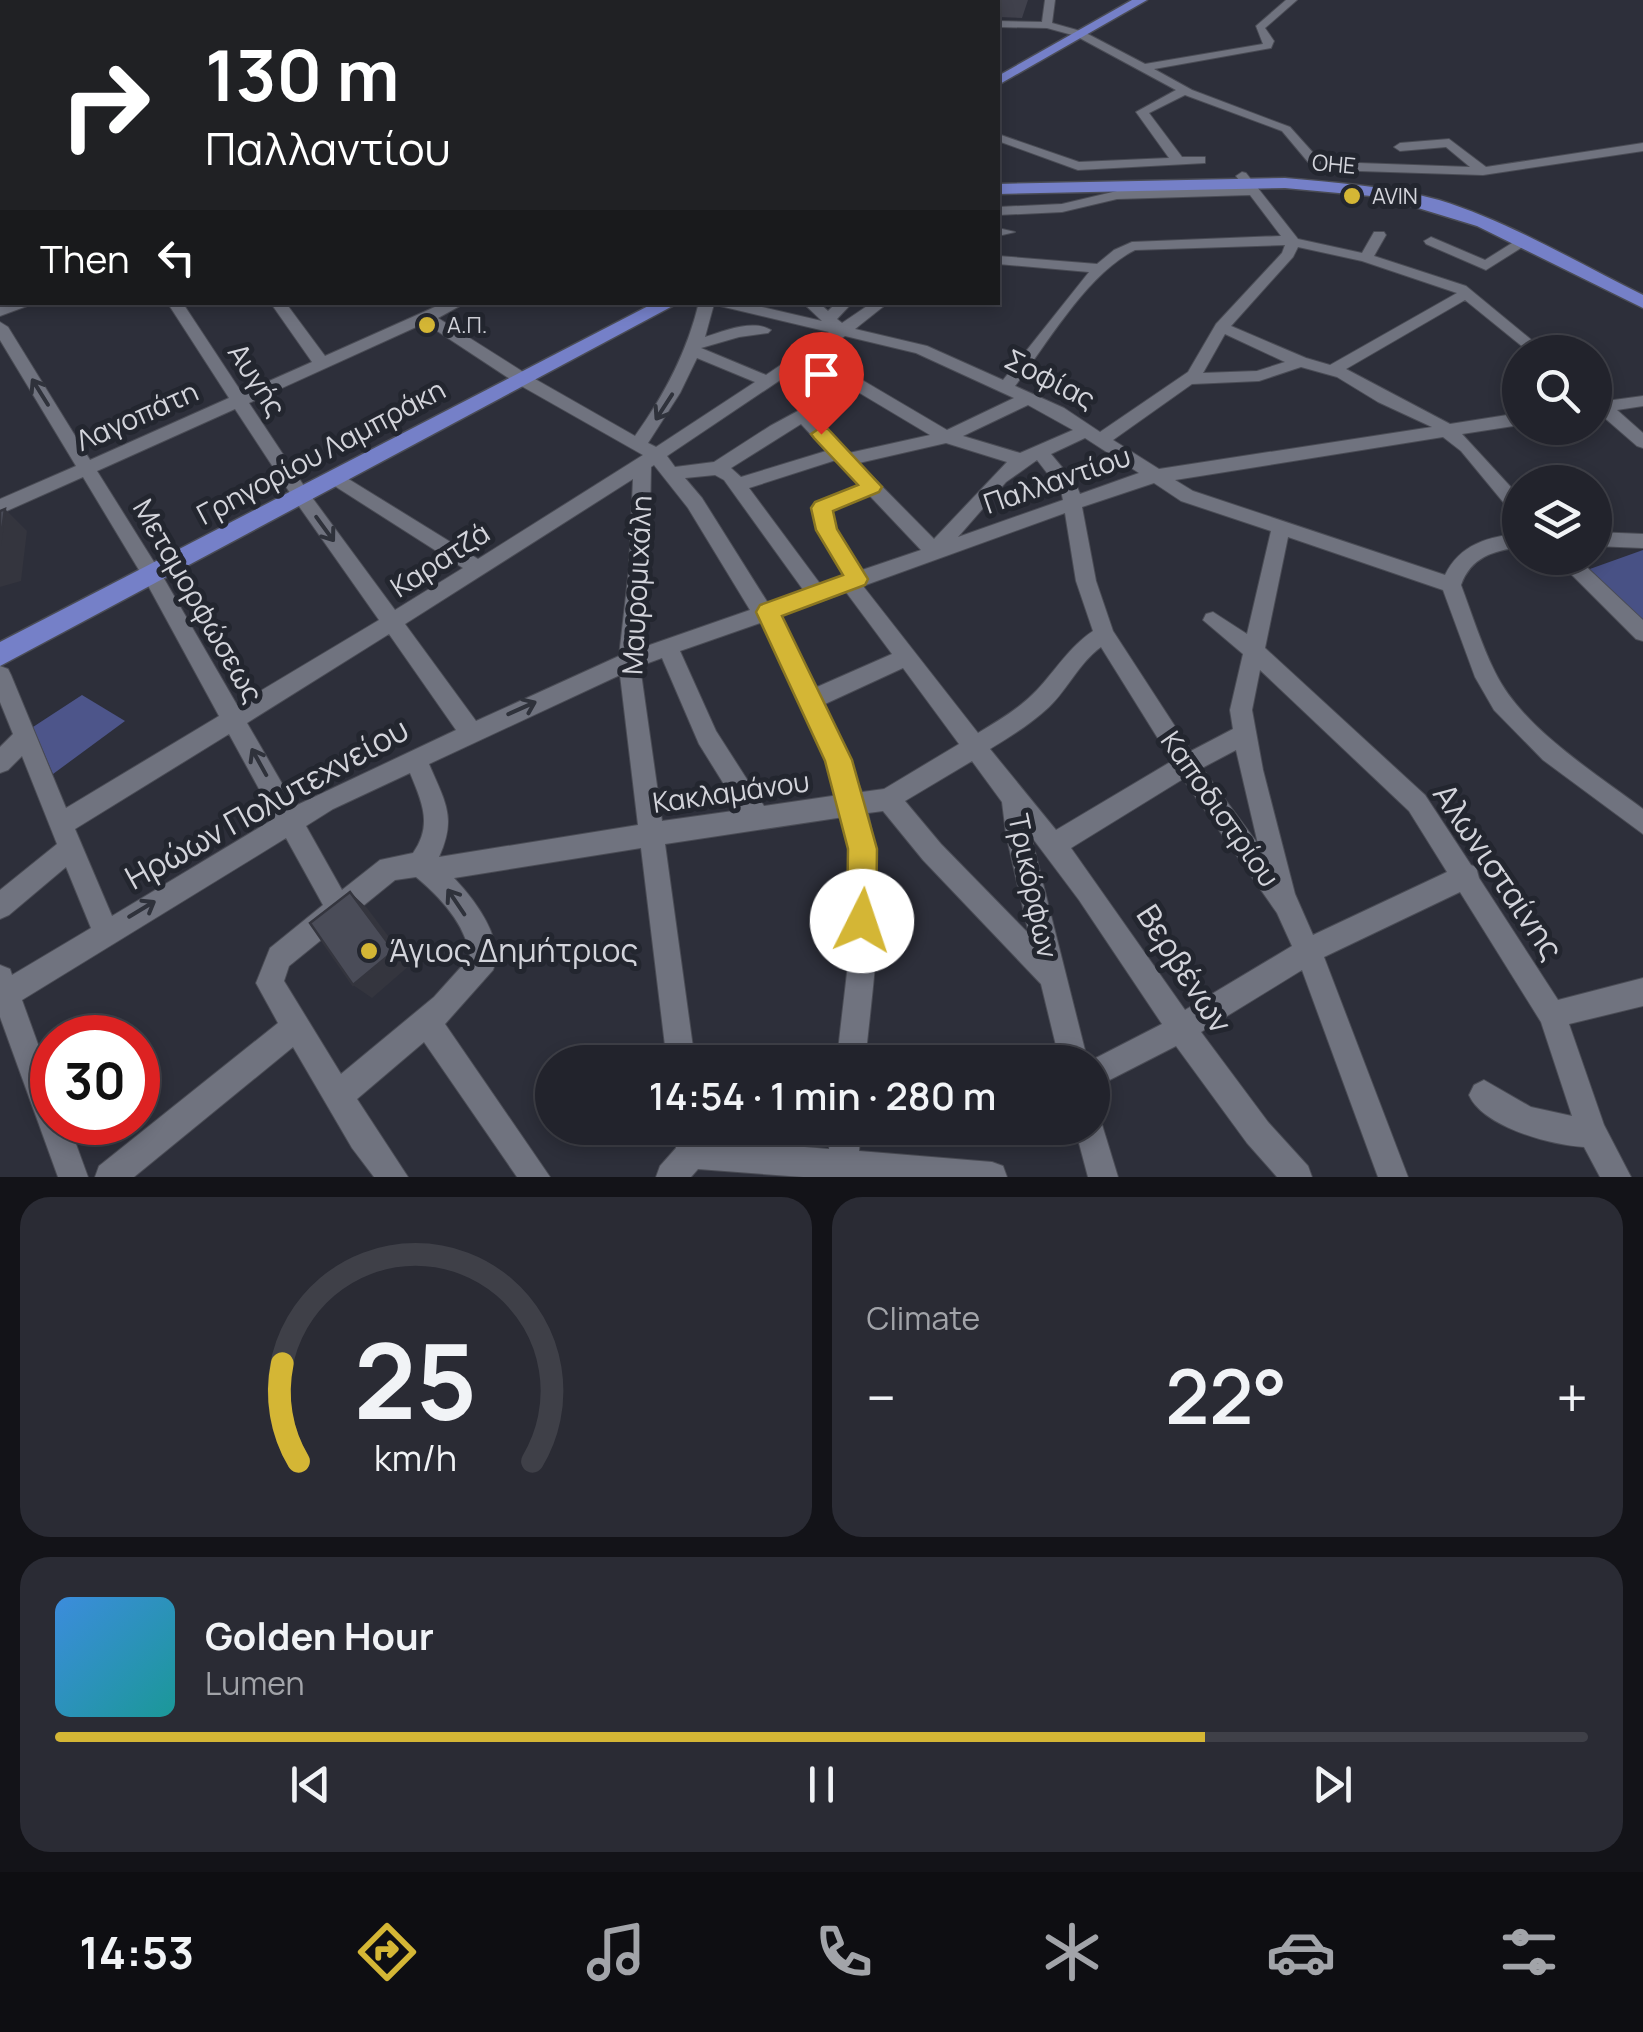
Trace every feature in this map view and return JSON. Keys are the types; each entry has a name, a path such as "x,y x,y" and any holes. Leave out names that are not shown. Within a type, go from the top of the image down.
{"main road":[{"path":"1000,80 1127,0"},
{"path":"1000,72 1141,0"},
{"name":"ΟΗΕ","path":"1000,189 1346,179 1438,197 1526,232 1643,292"},
{"name":"ΟΗΕ","path":"1000,181 1333,185 1382,192 1449,209 1526,240 1643,302"},
{"name":"Γρηγορίου Λαμπράκη","path":"0,655 665,305"}],"street":[{"path":"1047,25 1050,0"},
{"path":"1142,68 1267,46 1270,41 1260,28 1292,0"},
{"path":"1000,24 1047,25 1076,33 1185,90 1286,129 1310,157 1325,166 1483,171 1643,147"},
{"path":"1178,161 1142,112 1185,90"},
{"path":"1000,138 1078,166 1201,160"},
{"path":"1400,147 1449,143 1483,171"},
{"path":"1000,211 1062,208 1118,195 1248,184 1293,242"},
{"path":"1366,258 1379,235"},
{"path":"1431,241 1486,266 1526,240"},
{"path":"1189,379 1220,327 1288,254 1293,242"},
{"path":"1007,386 1100,269 1126,247 1293,242 1366,258 1442,280 1468,293 1518,335"},
{"path":"1000,260 1100,269"},
{"path":"1332,370 1468,293"},
{"name":"Αυγής","path":"176,305 302,497 470,731"},
{"path":"279,305 323,365"},
{"name":"Λαγοπάτη","path":"0,506 454,305"},
{"path":"646,454 687,371 706,305"},
{"name":"Σοφίας","path":"735,305 835,325 921,350 1030,397 1096,434 1188,496 1450,585"},
{"path":"812,305 835,325"},
{"path":"835,325 845,305"},
{"path":"835,325 878,305"},
{"path":"428,318 673,473 765,613 812,699 838,760 865,874 852,1045"},
{"name":"Καρατζά","path":"0,906 66,836 234,718 392,623 646,454 808,356 835,325"},
{"name":"Μεταμορφώσεως","path":"0,327 152,575 339,909"},
{"path":"1220,327 1300,362 1332,370 1448,429 1502,488"},
{"path":"696,348 738,332 762,330"},
{"path":"696,348 767,381"},
{"path":"808,356 946,437 1030,456"},
{"path":"802,415 934,551 1000,478 1030,456 1096,434 1189,379 1258,376 1300,362"},
{"path":"673,473 718,468 802,415 859,385"},
{"path":"737,485 843,456 946,437 1030,397"},
{"path":"1612,404 1643,401"},
{"path":"1612,417 1643,442"},
{"name":"Παλλαντίου","path":"629,661 1074,501 1154,476 1502,422"},
{"name":"Μαυρομιχάλη","path":"646,454 640,568 629,661 679,1045"},
{"name":"Καποδιστρίου","path":"1030,456 1061,476 1074,501 1086,581 1104,634 1186,764 1286,904 1308,952 1392,1177"},
{"path":"718,468 737,485 817,594"},
{"path":"336,479 478,568"},
{"name":"Τρικόρφων","path":"872,487 822,508 826,530 853,581 904,658 1014,798 1018,834 1070,1045"},
{"path":"1281,527 1241,703 1244,735 1286,904"},
{"path":"1612,540 1643,541"},
{"path":"1502,541 1472,553 1450,585 1486,677 1502,704 1550,753 1643,823"},
{"path":"1583,575 1643,633"},
{"name":"Αλωνισταίνης","path":"1213,620 1254,651 1417,803 1552,1015 1592,1132 1616,1177"},
{"name":"Κακλαμάνου","path":"295,1027 270,983 279,957 389,869 425,868 888,799 976,749 1043,699 1083,648 1104,634"},
{"path":"668,646 700,724 759,819"},
{"path":"812,699 904,658"},
{"name":"Ηρώων Πολυτεχνείου","path":"2,990 292,821 470,731 629,661"},
{"path":"0,675 106,931"},
{"path":"1056,844 1186,764 1244,735"},
{"path":"0,762 24,737"},
{"path":"339,1095 426,1021 470,980 484,961 483,943 443,883 425,868 438,842 440,828 415,758"},
{"name":"Βερβένων","path":"1014,798 1056,844 1097,899 1180,1029 1243,1115 1297,1177"},
{"path":"888,799 932,852 1053,977"},
{"path":"1110,1066 1180,1029 1308,952 1467,876"},
{"path":"2,990 30,1062"},
{"path":"1552,1015 1643,992"},
{"path":"426,1021 535,1177"},
{"path":"110,1177 295,1027 392,1177"},
{"path":"1484,1095 1522,1121 1555,1130 1592,1132"},
{"path":"61,1145 73,1177"},
{"path":"671,1177 688,1145"},
{"path":"716,1145 842,1170 992,1177"},
{"path":"842,1170 844,1145"},
{"path":"1095,1145 1104,1177"}],"shaded area":[{"path":"1643,550 1643,624 1592,575 1612,575 1612,561"},
{"path":"82,695 125,721 53,774 33,727"}],"building":[{"path":"5,509 0,545 0,511"},
{"name":"Άγιος Δημήτριος","path":"350,892 394,951 353,985 310,923"}],"place":[{"name":"AVIN","path":"1352,196"},
{"name":"Α.Π.","path":"427,325"},
{"name":"Άγιος Δημήτριος","path":"369,951"}],"route":[{"path":"821,434 872,487 828,504 821,513 826,530 857,579 768,612 838,760 862,849 862,921"}]}
